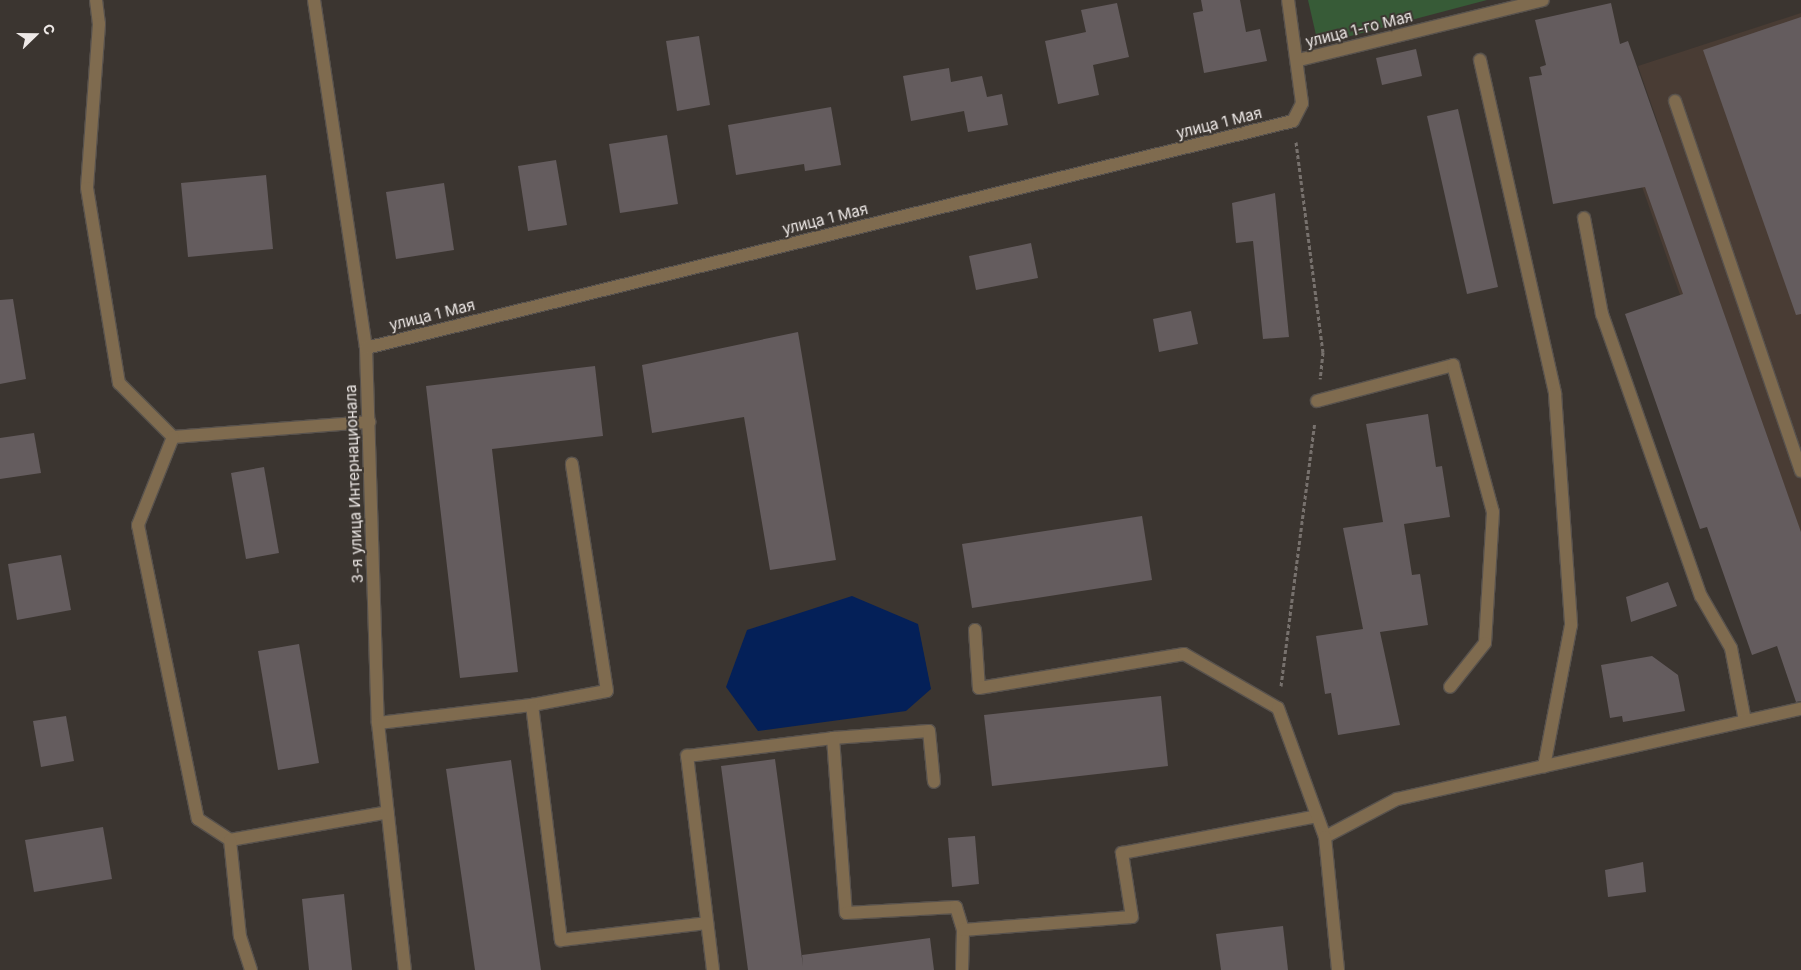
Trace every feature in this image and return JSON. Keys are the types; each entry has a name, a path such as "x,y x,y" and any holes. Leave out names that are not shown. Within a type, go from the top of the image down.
{"street":[{"path":"96,0 99,24 87,188 119,383 173,437 369,422"},
{"name":"3-я улица Интернационала","path":"314,0 366,348 378,723 405,970"},
{"path":"1288,0 1299,60"},
{"name":"улица 1-го Мая","path":"1299,60 1543,0"},
{"name":"улица 1 Мая","path":"366,348 1293,121 1302,104 1299,60"},
{"path":"1480,60 1555,394 1571,625 1544,766"},
{"path":"1675,101 1801,471"},
{"path":"1584,218 1602,314 1700,596 1731,648 1745,721"},
{"path":"1317,401 1453,365 1493,512 1485,643 1450,687"},
{"path":"173,437 138,525 198,819 230,840 388,812"},
{"path":"378,723 532,705 607,691 572,464"},
{"path":"975,630 979,688 1184,654 1278,708 1325,837 1338,970"},
{"path":"532,705 561,940 707,923"},
{"path":"1325,837 1398,799 1801,709"},
{"path":"713,970 687,756 832,738 929,731 934,782"},
{"path":"832,738 846,913 956,907 962,930 962,970"},
{"path":"962,930 1132,917 1122,853 1317,816"},
{"path":"230,840 240,936 251,970"}],"shaded area":[{"path":"1801,13 1801,639 1627,144 1661,132 1638,66"}],"green space":[{"path":"1308,0 1487,0 1324,43 1316,35"}],"water":[{"path":"852,596 918,624 931,689 906,711 758,731 726,687 747,630"}],"building":[{"path":"1201,0 1240,0 1246,32 1260,29 1267,61 1204,73 1193,13 1203,11"},
{"path":"1117,3 1129,57 1093,65 1099,95 1058,104 1045,41 1086,32 1081,10"},
{"path":"1611,3 1620,44 1628,41 1801,532 1801,701 1796,702 1777,646 1752,655 1707,527 1700,529 1625,314 1683,294 1645,187 1553,204 1529,77 1542,75 1540,67 1546,65 1535,20"},
{"path":"1801,17 1801,314 1796,315 1703,50"},
{"path":"699,36 710,105 677,111 666,41"},
{"path":"1416,49 1422,76 1382,85 1376,58"},
{"path":"949,68 951,82 982,76 987,97 1002,94 1008,125 968,132 964,111 911,121 903,76"},
{"path":"831,107 841,165 805,171 804,164 736,175 728,125"},
{"path":"1458,109 1498,287 1467,294 1427,116"},
{"path":"667,135 678,204 620,213 609,144"},
{"path":"556,160 567,225 528,231 518,166"},
{"path":"266,175 273,249 188,257 181,183"},
{"path":"444,183 454,250 396,259 386,192"},
{"path":"1275,193 1289,337 1263,339 1253,241 1236,243 1232,203"},
{"path":"1031,243 1038,278 976,290 969,256"},
{"path":"13,299 26,379 0,384 0,300"},
{"path":"1191,311 1198,344 1159,352 1153,319"},
{"path":"798,332 836,560 770,570 744,417 652,433 642,365"},
{"path":"595,366 603,436 492,449 518,672 460,678 426,386"},
{"path":"1428,414 1436,467 1442,466 1450,517 1404,524 1412,575 1420,574 1428,625 1380,632 1400,725 1338,735 1331,693 1325,694 1316,636 1363,629 1343,528 1383,522 1366,424"},
{"path":"34,433 41,473 0,479 0,438"},
{"path":"264,467 279,553 246,559 231,473"},
{"path":"1142,516 1152,580 972,608 962,544"},
{"path":"61,555 71,610 17,620 8,564"},
{"path":"1668,582 1677,606 1631,622 1626,597"},
{"path":"299,644 319,763 278,770 258,651"},
{"path":"1652,656 1678,675 1685,711 1623,722 1622,716 1610,718 1601,665"},
{"path":"1161,696 1168,766 992,786 984,715"},
{"path":"66,716 74,761 41,767 33,721"},
{"path":"775,759 803,966 802,955 930,938 934,970 748,970 721,766"},
{"path":"511,760 541,970 475,970 446,769"},
{"path":"103,827 112,879 34,892 25,840"},
{"path":"975,836 979,884 952,887 948,838"},
{"path":"1643,862 1646,892 1608,897 1605,870"},
{"path":"344,894 352,970 309,970 302,899"},
{"path":"1283,926 1288,970 1221,970 1216,934"}]}
